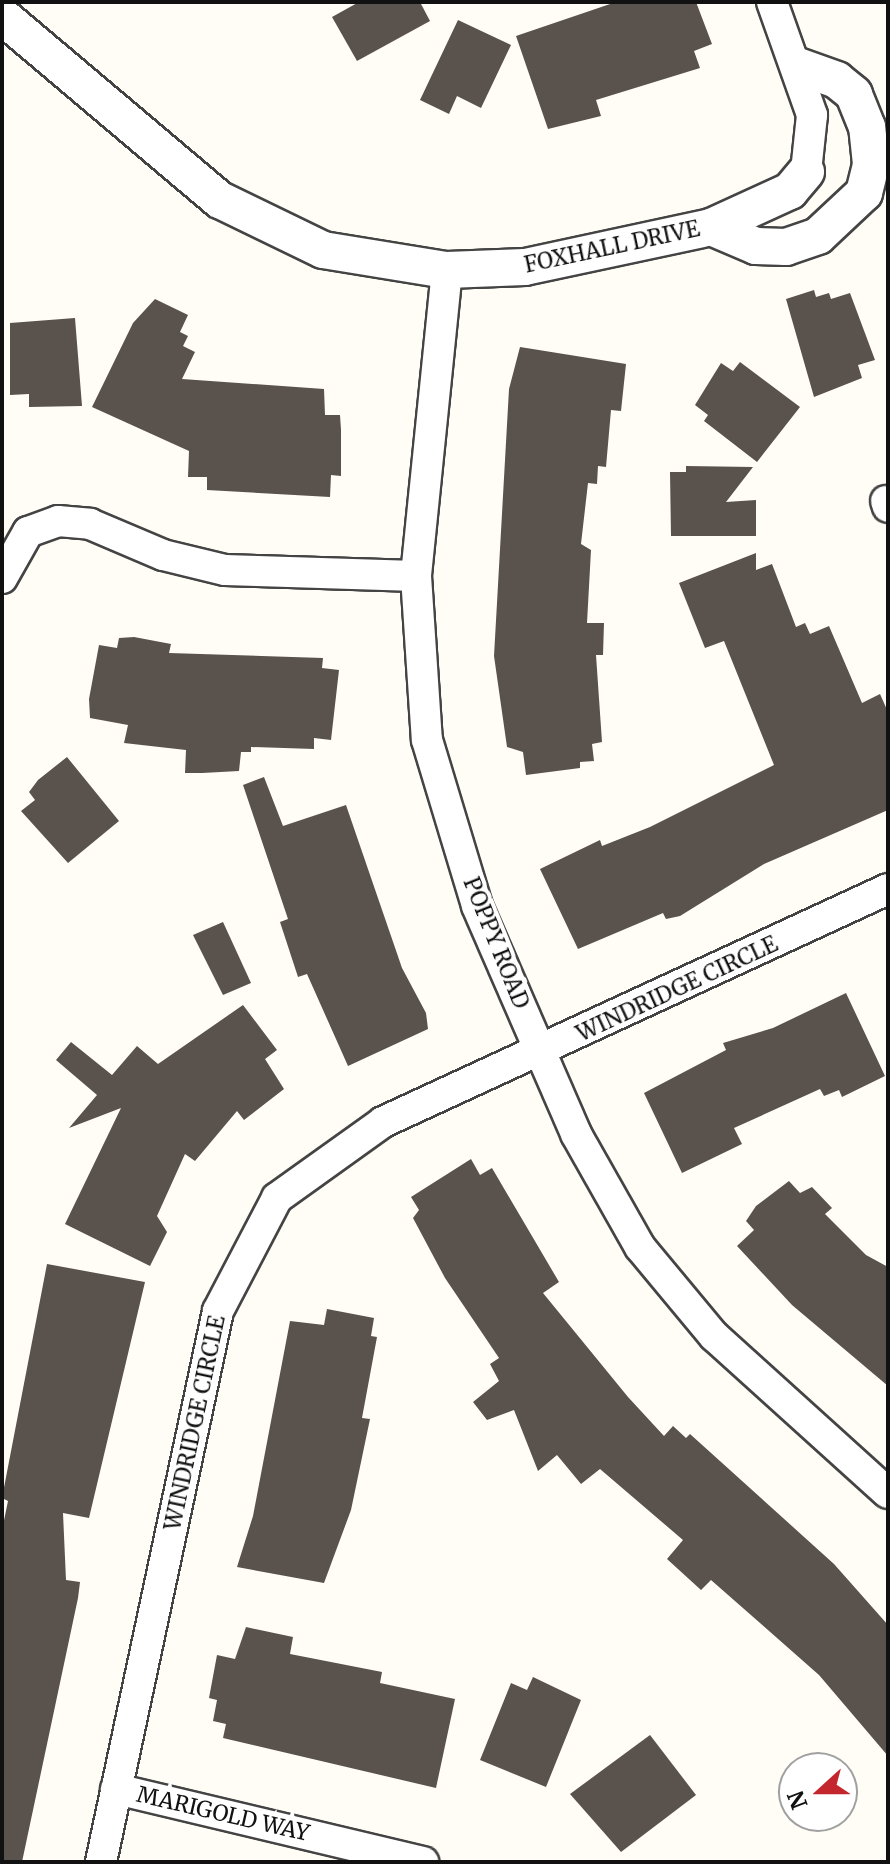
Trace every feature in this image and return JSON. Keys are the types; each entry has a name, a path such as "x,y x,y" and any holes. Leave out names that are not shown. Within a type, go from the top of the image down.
{"street":[{"path":"772,2 798,66 812,115 806,172"},
{"name":"FOXHALL DRIVE","path":"2,16 220,200 323,250 447,270 525,267 711,227 790,191 806,172"},
{"path":"711,227 756,246 786,247 818,236 864,193 871,164 867,127 854,94 837,80 798,66"},
{"name":"POPPY ROAD","path":"447,270 416,576 427,740 477,906 576,1134 640,1247 714,1336 888,1493"},
{"path":"2,578 28,532 58,521 90,524 163,555 225,570 416,576"},
{"name":"WINDRIDGE CIRCLE","path":"101,1862 218,1311 277,1198 383,1122 543,1053 888,889"},
{"name":"MARIGOLD WAY","path":"116,1789 423,1862"}],"building":[{"path":"359,2 420,2 430,21 357,61 332,17"},
{"path":"616,2 696,2 712,44 694,51 700,68 596,100 601,116 548,129 516,36"},
{"path":"458,20 511,45 481,108 457,96 449,114 420,100"},
{"path":"814,290 816,297 829,293 831,299 850,293 875,360 858,365 862,378 814,397 786,299"},
{"path":"155,299 188,315 180,332 188,336 183,346 195,352 182,379 324,389 325,415 340,415 341,430 341,476 331,475 330,497 207,490 207,477 188,477 189,451 92,407 133,323"},
{"path":"75,318 82,406 29,407 29,394 10,395 10,323"},
{"path":"520,347 626,364 621,411 611,410 606,467 598,466 597,484 588,483 581,544 591,550 587,623 604,623 603,655 596,655 602,742 592,744 594,761 580,762 580,768 526,775 523,752 507,747 494,656 509,389"},
{"path":"740,362 800,407 757,462 704,421 708,415 695,405 721,363 733,371"},
{"path":"686,466 753,467 726,502 756,500 756,536 671,536 670,472 686,472"},
{"path":"756,553 756,570 772,564 796,627 805,623 810,634 829,626 862,703 880,694 888,712 888,810 764,864 680,916 666,919 663,913 578,949 540,869 600,840 602,846 650,827 774,765 724,641 705,648 679,583"},
{"path":"134,637 171,644 169,653 323,658 322,668 339,670 331,740 314,738 314,749 251,747 251,752 241,752 239,771 202,773 185,773 186,750 124,743 128,725 90,718 89,699 99,645 117,648 119,638"},
{"path":"67,757 119,821 68,863 21,811 35,800 29,792 38,780"},
{"path":"264,777 283,826 346,805 402,968 426,1013 428,1029 348,1066 307,974 298,977 280,922 288,919 243,785"},
{"path":"223,922 251,983 223,995 193,935"},
{"path":"846,993 885,1076 842,1097 839,1090 824,1096 820,1089 734,1128 742,1144 682,1173 644,1093 726,1050 723,1043 773,1028"},
{"path":"243,1005 277,1050 265,1059 284,1089 244,1120 237,1111 195,1161 185,1154 157,1216 167,1232 150,1266 65,1224 121,1108 69,1128 97,1095 56,1060 71,1042 112,1075 137,1046 158,1064"},
{"path":"471,1159 480,1175 492,1168 559,1282 543,1293 628,1397 664,1436 673,1426 686,1438 690,1434 834,1564 888,1625 888,1756 819,1675 711,1580 701,1590 667,1559 683,1540 600,1469 581,1484 557,1455 538,1471 514,1410 487,1420 473,1402 499,1381 490,1364 499,1358 445,1278 413,1218 419,1210 411,1197"},
{"path":"789,1181 800,1193 812,1187 832,1208 825,1214 866,1255 888,1267 888,1386 792,1305 737,1246 754,1230 746,1221 756,1206"},
{"path":"47,1264 145,1282 89,1518 63,1513 66,1580 80,1582 78,1598 22,1862 2,1862 2,1530 8,1501 2,1498"},
{"path":"327,1309 374,1318 371,1336 377,1337 362,1418 370,1419 351,1510 324,1583 237,1567 253,1516 290,1321 324,1325"},
{"path":"246,1627 293,1637 290,1654 382,1672 380,1683 455,1699 436,1788 223,1738 226,1724 213,1721 217,1700 209,1698 217,1655 235,1659"},
{"path":"533,1677 581,1700 546,1787 480,1760 511,1683 527,1690"},
{"path":"650,1735 696,1795 621,1852 570,1794"}]}
